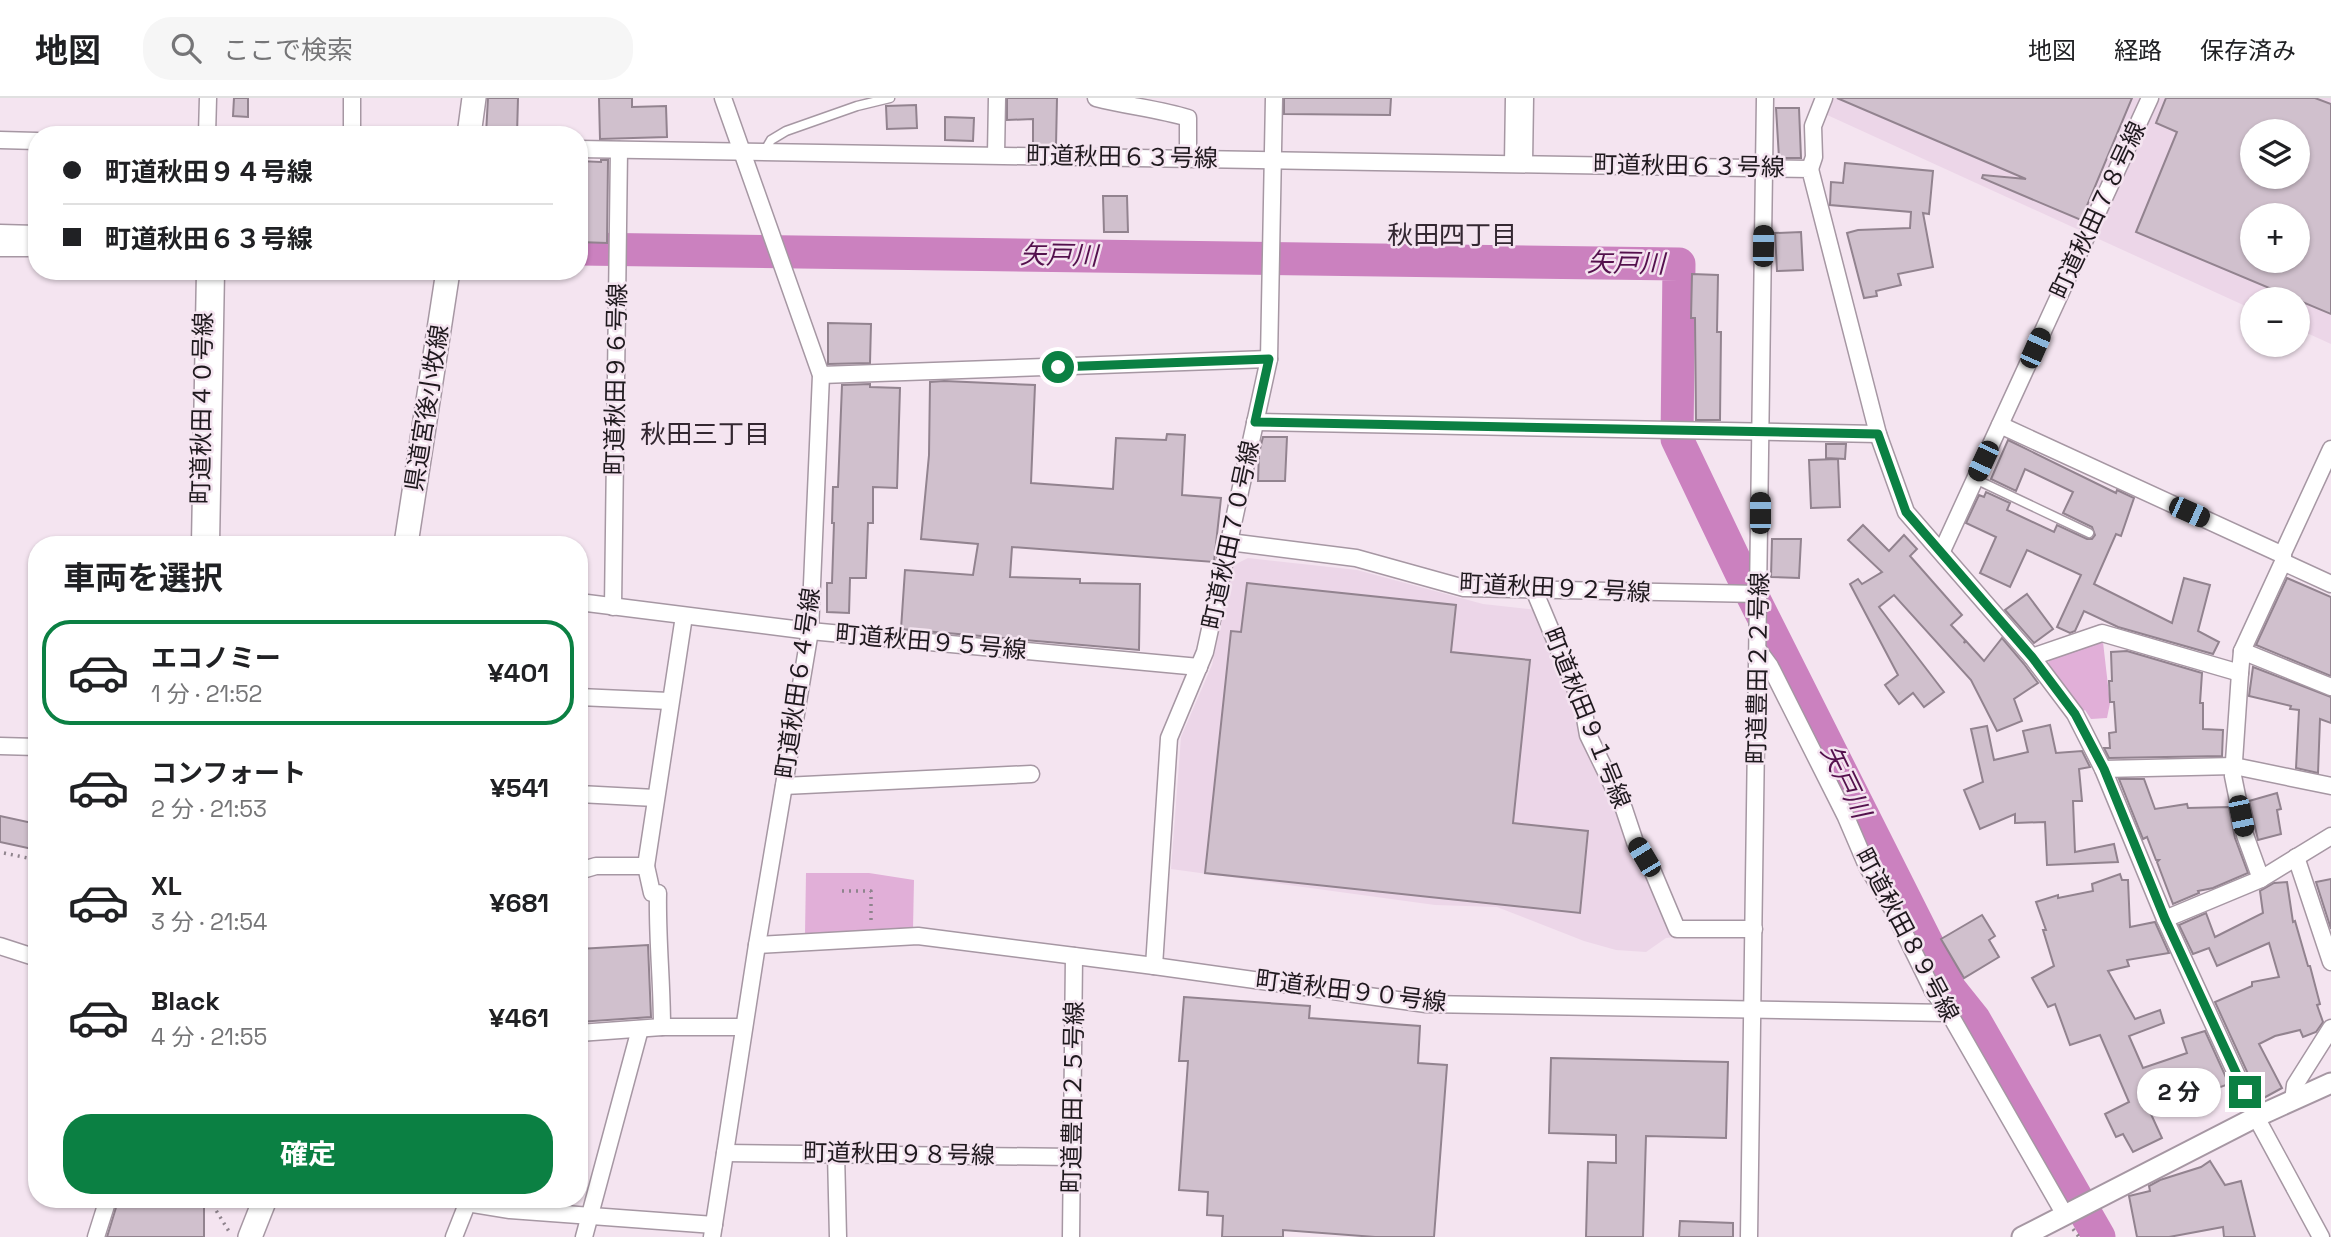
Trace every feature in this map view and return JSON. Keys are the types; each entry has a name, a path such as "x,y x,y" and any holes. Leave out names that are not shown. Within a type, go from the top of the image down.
{"main road":[{"path":"470,126 474,98"},
{"name":"県道宮後小牧線","path":"407,536 447,280"},
{"path":"250,1237 261,1208"}],"street":[{"path":"207,126 208,98"},
{"path":"218,126 219,98"},
{"path":"352,98 352,126"},
{"name":"町道秋田６４号線","path":"713,1231 757,945 810,631 821,375 723,98"},
{"path":"996,155 997,98"},
{"path":"1096,98 1162,110 1188,118 1188,157"},
{"name":"町道秋田７０号線","path":"1154,966 1170,738 1205,652 1269,359 1274,98"},
{"path":"1514,98 1518,163"},
{"path":"1518,163 1525,98"},
{"name":"町道豊田２２号線","path":"1749,1237 1765,98"},
{"path":"1810,169 1814,157 1813,126 1824,98"},
{"name":"町道秋田７８号線","path":"1942,551 2150,98"},
{"path":"0,141 28,141"},
{"name":"町道秋田６３号線","path":"588,149 1810,169 1878,434 1906,512 2032,657 2075,714 2104,769 2165,919 2256,1117 2321,1237"},
{"name":"町道秋田９６号線","path":"613,607 619,150"},
{"path":"0,233 28,234"},
{"path":"0,248 28,248"},
{"name":"町道秋田４０号線","path":"200,536 205,280"},
{"path":"211,536 216,280"},
{"path":"821,375 1269,359"},
{"path":"1255,422 1878,434"},
{"path":"2000,425 2331,584"},
{"path":"2261,879 2245,835 2233,776 2242,651 2329,454"},
{"name":"町道秋田９２号線","path":"1228,542 1356,558 1464,588 1759,594"},
{"name":"町道秋田９１号線","path":"1534,590 1583,707 1588,735 1677,929 1754,929"},
{"name":"町道秋田９５号線","path":"588,603 810,631 1199,667"},
{"path":"662,1027 662,975 657,941 658,892 652,893 646,866 684,616"},
{"path":"2032,657 2102,632 2240,673"},
{"name":"町道秋田８９号線","path":"1759,651 1770,666 1846,817 1867,866 1893,910 1933,991 1949,1013 2065,1215"},
{"path":"2242,651 2331,687"},
{"path":"588,697 669,701"},
{"path":"0,746 28,747"},
{"path":"2104,769 2234,766 2331,786"},
{"path":"784,786 1031,774"},
{"path":"588,794 655,798"},
{"path":"2165,919 2261,879 2331,836"},
{"path":"2296,857 2331,962"},
{"path":"588,868 646,866"},
{"name":"町道秋田９０号線","path":"757,945 918,936 1426,1004 1949,1013"},
{"path":"0,946 28,955"},
{"name":"町道豊田２５号線","path":"1071,1237 1074,957"},
{"path":"588,1032 662,1027 744,1027"},
{"path":"2292,1101 2295,1085 2331,1028"},
{"path":"584,1237 640,1029"},
{"path":"2022,1237 2256,1117 2331,1083"},
{"name":"町道秋田９８号線","path":"725,1153 1072,1157"},
{"path":"836,1153 838,1237"},
{"path":"96,1237 105,1208"},
{"path":"454,1237 465,1208"},
{"path":"501,1208 713,1231"}],"lane":[{"path":"764,152 771,140 786,131 857,106 890,98"},
{"path":"1975,479 2089,533"}],"path":[{"path":"4,853 28,858"},
{"path":"842,891 871,891 871,939"},
{"path":"214,1208 228,1232 234,1237"}],"shaded area":[{"path":"1830,98 2331,98 2331,344 2310,334 2310,287 2240,287 2240,304 1825,114"},
{"path":"1248,558 1357,570 1483,604 1537,610 1675,937 1666,938 1646,952 1616,950 1584,941 1497,907 1435,905 1171,869 1181,737 1212,665 1232,566"},
{"path":"2103,642 2110,703 2107,718 2091,719 2085,710 2080,714 2047,668 2050,656"},
{"path":"806,873 869,873 914,880 913,929 805,934"}],"building":[{"path":"234,98 248,98 248,117 233,116"},
{"path":"488,98 518,98 517,126 486,126"},
{"path":"599,98 632,98 632,107 666,106 667,137 600,139"},
{"path":"1007,98 1057,98 1056,146 1033,146 1033,119 1007,120"},
{"path":"1284,98 1391,98 1390,115 1284,114"},
{"path":"1837,98 2132,98 2081,220 1982,178 1983,175 2026,179"},
{"path":"2166,98 2315,98 2331,104 2331,314 2310,305 2310,287 2267,287 2136,232 2177,132 2156,123"},
{"path":"916,105 917,128 887,129 886,106"},
{"path":"1776,108 1799,108 1801,158 1779,158"},
{"path":"945,117 974,118 973,141 945,140"},
{"path":"608,160 607,243 588,242 588,161"},
{"path":"1845,163 1933,171 1929,214 1923,213 1933,267 1898,274 1901,285 1876,291 1877,296 1864,298 1847,233 1858,230 1910,228 1911,212 1830,205 1831,182 1843,183"},
{"path":"1103,196 1127,196 1128,232 1104,232"},
{"path":"1801,232 1803,270 1777,271 1775,233"},
{"path":"1692,274 1718,275 1717,332 1721,332 1720,420 1696,420 1695,318 1691,318"},
{"path":"828,323 871,324 870,363 828,364"},
{"path":"930,382 1035,385 1031,483 1113,489 1116,438 1166,440 1167,434 1185,435 1182,495 1221,498 1214,562 1012,547 1010,577 1080,579 1080,583 1140,584 1139,650 901,629 905,570 973,575 978,544 921,539 929,455"},
{"path":"870,384 870,387 900,388 897,488 873,487 873,523 868,523 866,578 850,578 849,613 827,612 827,583 832,583 833,487 838,487 842,385"},
{"path":"1263,437 1287,437 1285,481 1258,481 1259,453"},
{"path":"2008,440 2116,493 2117,490 2134,498 2121,536 2116,534 2094,584 2172,623 2184,578 2210,585 2198,631 2219,642 2213,654 2118,627 2084,611 2075,631 2070,633 2057,627 2081,575 2027,550 2010,587 1980,573 1996,537 1966,523 1979,495 1984,497 1986,492 2010,503 2007,510 2054,532 2057,525 2087,539 2092,539 2095,535 2092,527 2063,513 2073,492 2025,469 2016,491 1991,479"},
{"path":"1826,444 1846,444 1845,459 1826,458"},
{"path":"1838,459 1840,507 1811,508 1809,460"},
{"path":"1863,525 1889,551 1904,535 1917,549 1910,556 1962,615 1951,625 1965,640 1964,643 1966,641 1984,661 2002,638 2024,664 2038,683 2014,699 2022,721 1997,731 1971,680 1894,595 1879,607 1944,692 1924,707 1913,693 1899,704 1885,685 1898,675 1850,584 1858,579 1862,584 1882,572 1848,540"},
{"path":"1772,539 1801,539 1799,578 1771,577"},
{"path":"2287,578 2331,597 2331,676 2256,645"},
{"path":"1247,583 1456,605 1451,652 1530,660 1513,823 1588,831 1580,913 1205,873 1231,631 1241,632"},
{"path":"2027,594 2053,629 2034,643 2005,610"},
{"path":"2127,651 2202,673 2200,703 2203,703 2203,729 2223,730 2222,756 2109,758 2104,748 2110,748 2109,733 2116,732 2114,702 2110,702 2111,652"},
{"path":"2253,667 2331,697 2331,723 2320,719 2318,773 2296,768 2299,710 2249,696"},
{"path":"2050,725 2056,753 2082,751 2090,767 2079,769 2082,801 2073,801 2075,852 2114,844 2118,862 2047,865 2045,822 2015,823 2015,814 1980,829 1964,790 1983,782 1971,729 1987,726 1994,760 2028,752 2023,731"},
{"path":"2119,779 2144,779 2155,809 2187,804 2188,808 2229,807 2235,838 2248,873 2213,888 2198,891 2199,893 2173,904 2157,862 2159,860 2156,860 2147,837 2143,839"},
{"path":"2277,793 2281,809 2277,810 2281,834 2258,840 2249,801"},
{"path":"0,816 28,822 28,848 0,842"},
{"path":"2120,874 2122,880 2128,880 2130,927 2155,922 2169,953 2127,960 2129,966 2108,971 2135,1019 2160,1010 2164,1023 2129,1036 2143,1068 2187,1053 2182,1038 2205,1031 2229,1084 2150,1112 2162,1138 2133,1152 2123,1134 2116,1137 2105,1114 2129,1102 2100,1035 2070,1045 2055,1004 2048,1007 2032,978 2054,966 2036,902 2058,895 2058,898 2093,891 2092,884"},
{"path":"2331,879 2331,929 2316,882"},
{"path":"2287,882 2293,922 2295,921 2310,966 2323,1022 2316,1032 2303,1037 2300,1030 2275,1036 2259,1044 2282,1088 2260,1100 2215,1002 2252,986 2252,982 2279,977 2269,943 2217,966 2209,948 2193,954 2179,925 2206,913 2215,937 2263,913 2260,891 2274,883"},
{"path":"1982,915 1995,936 1989,940 1999,957 1964,978 1941,939"},
{"path":"648,945 651,1017 588,1021 588,948"},
{"path":"1184,997 1310,1006 1309,1018 1420,1026 1418,1063 1447,1065 1434,1237 1375,1237 1283,1230 1283,1237 1222,1237 1223,1216 1207,1215 1208,1192 1179,1190 1188,1061 1179,1061"},
{"path":"1551,1058 1728,1062 1726,1138 1646,1136 1643,1237 1586,1237 1588,1162 1616,1163 1616,1135 1549,1133"},
{"path":"2210,1161 2225,1185 2241,1181 2255,1237 2224,1237 2223,1227 2169,1237 2137,1237 2129,1196 2150,1191 2149,1186 2160,1180 2201,1167"},
{"path":"116,1208 204,1208 204,1237 107,1237"},
{"path":"1680,1221 1733,1223 1733,1237 1679,1237"}],"waterway":[{"name":"矢戸川","path":"588,249 1679,264 1677,439 1741,573 1950,989 1974,1019 2099,1237"}],"district":[{"name":"秋田四丁目","path":"1452,235"},
{"name":"秋田三丁目","path":"705,434"}],"route":[{"path":"1058,367 1269,359 1255,422 1878,434 1906,512 2032,657 2075,714 2104,769 2165,919 2245,1092"}]}
